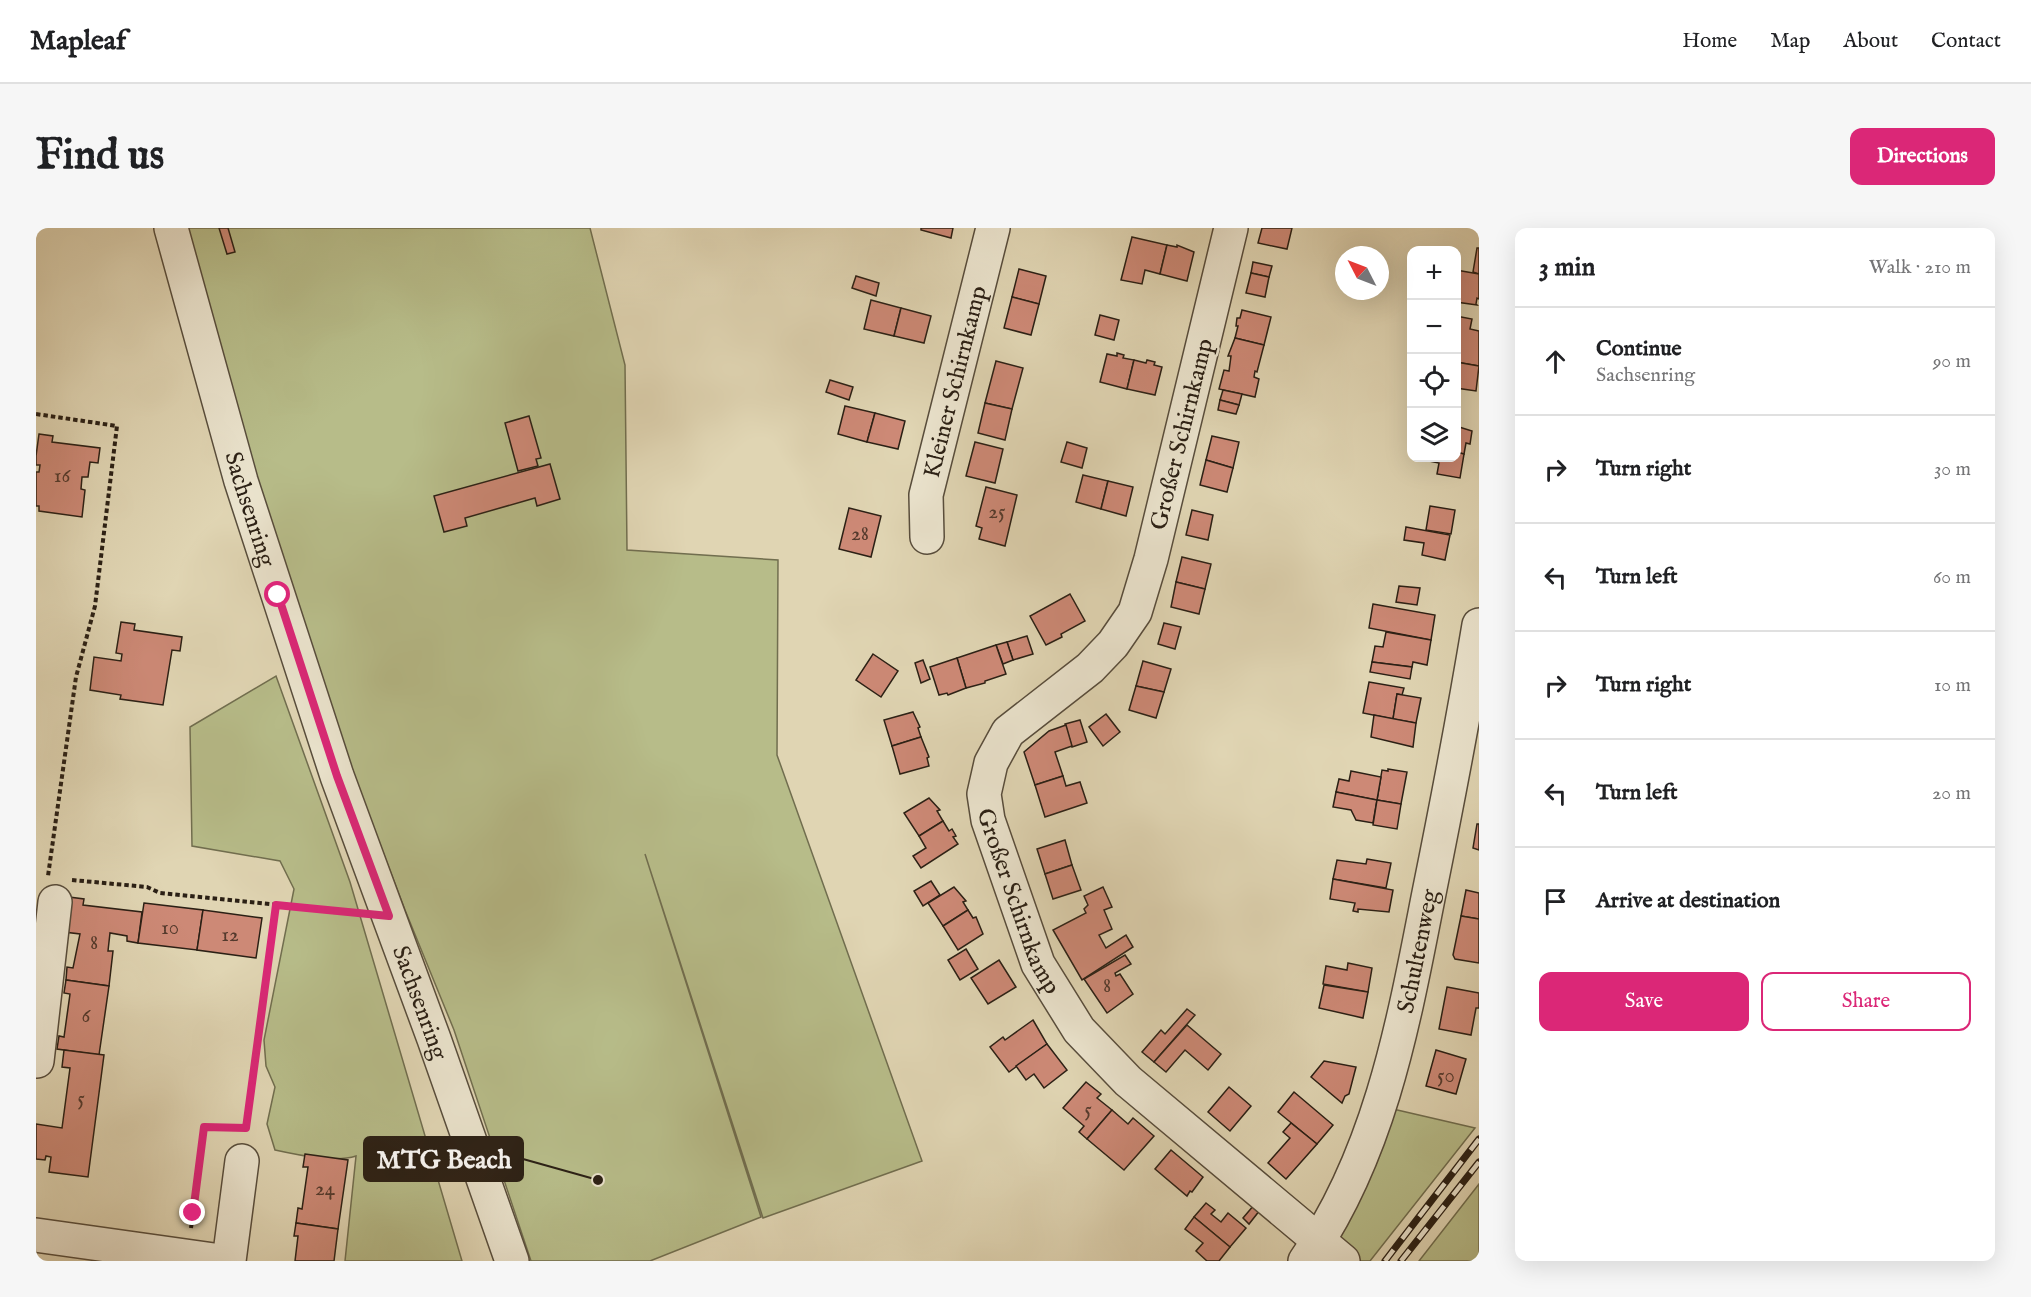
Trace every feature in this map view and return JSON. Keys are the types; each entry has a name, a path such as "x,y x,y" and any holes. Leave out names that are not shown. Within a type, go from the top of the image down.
{"street":[{"name":"Sachsenring","path":"171,228 244,492 337,776 512,1261"},
{"name":"Kleiner Schirnkamp","path":"927,537 926,495 993,228"},
{"name":"Großer Schirnkamp","path":"1231,228 1151,559 1135,612 1113,644 1090,668 1008,732 991,763 984,794 988,820 1038,964 1079,1030 1128,1081 1322,1254"},
{"name":"Schultenweg","path":"1322,1254 1376,1117 1398,1043 1461,729 1479,625"},
{"path":"37,1060 50,891"},
{"path":"229,1261 242,1161"},
{"path":"47,1244 221,1261"}],"path":[{"path":"36,414 117,426 95,606 76,677 48,878 50,891 147,887 160,893 389,916"},
{"path":"187,1256 204,1127 246,1128 276,905"}],"green space":[{"path":"184,228 590,228 625,365 627,550 778,560 777,755 922,1161 763,1218 645,854 761,1217 650,1261 531,1261 454,1030 349,763 253,477"},
{"path":"276,676 350,882 462,1261 345,1261 356,1156 338,1159 275,1150 267,1124 275,1087 266,1066 264,1040 294,889 280,861 192,846 190,727"},
{"path":"1380,1106 1475,1128 1370,1261 1305,1261"},
{"path":"1479,1184 1479,1261 1419,1261"}],"building":[{"path":"219,228 228,228 235,252 227,254"},
{"path":"921,228 953,228 951,238 921,230"},
{"path":"1262,228 1292,228 1287,249 1258,243"},
{"path":"1132,237 1167,245 1160,274 1145,270 1142,284 1121,280"},
{"path":"1167,245 1177,247 1177,245 1194,252 1187,281 1160,274"},
{"path":"1477,248 1479,248 1479,274 1473,272"},
{"path":"1253,262 1272,266 1269,277 1251,273"},
{"path":"1019,269 1046,276 1039,304 1012,297"},
{"path":"1461,271 1479,274 1477,305 1461,303"},
{"path":"1251,273 1269,277 1265,297 1246,293"},
{"path":"856,276 879,283 876,296 852,288"},
{"path":"1012,297 1039,304 1031,335 1004,328"},
{"path":"871,300 901,308 894,336 864,329"},
{"path":"901,308 931,316 924,343 894,336"},
{"path":"1242,310 1271,317 1264,345 1235,338 1237,318 1240,318"},
{"path":"1100,315 1119,320 1114,340 1095,335"},
{"path":"1461,317 1472,319 1470,329 1479,331 1479,366 1461,363"},
{"path":"1235,338 1264,345 1257,372 1255,371 1254,377 1259,379 1255,397 1219,389 1224,370 1229,371 1231,356 1228,356"},
{"path":"1117,353 1124,355 1123,358 1134,360 1127,389 1100,382 1107,354 1117,356"},
{"path":"1134,360 1146,363 1147,360 1155,362 1154,365 1162,367 1155,395 1127,389"},
{"path":"996,361 1023,368 1012,409 985,403"},
{"path":"1461,363 1479,366 1476,391 1461,389"},
{"path":"830,380 853,387 849,400 826,392"},
{"path":"1223,390 1242,394 1239,405 1220,400"},
{"path":"1220,400 1239,405 1236,414 1218,410"},
{"path":"985,403 1012,409 1005,440 978,433"},
{"path":"845,406 875,413 867,442 838,434"},
{"path":"875,413 905,421 898,449 867,442"},
{"path":"529,416 541,458 536,459 538,466 518,471 505,423"},
{"path":"1461,428 1472,431 1470,444 1466,443 1464,454 1461,453"},
{"path":"39,434 53,436 52,442 100,448 98,463 90,462 88,477 82,477 81,489 85,490 82,517 39,511 39,506 36,506 36,472 39,472 40,465 36,465"},
{"path":"1212,436 1239,442 1233,468 1206,460"},
{"path":"975,442 1003,449 995,483 966,476"},
{"path":"1067,442 1087,448 1082,468 1061,462"},
{"path":"1461,453 1464,454 1460,478 1437,474 1439,463 1434,462 1461,462"},
{"path":"1206,460 1233,468 1227,492 1200,485"},
{"path":"550,464 560,499 537,506 535,498 465,518 467,526 444,532 434,496"},
{"path":"1083,475 1108,481 1101,509 1076,502"},
{"path":"1108,481 1133,487 1126,516 1101,509"},
{"path":"986,487 1017,495 1005,546 979,539 982,528 976,526"},
{"path":"1430,506 1455,510 1451,534 1426,530"},
{"path":"849,508 881,516 871,557 839,549"},
{"path":"1192,510 1213,515 1208,540 1186,535"},
{"path":"1406,527 1450,535 1445,560 1422,555 1424,543 1404,540"},
{"path":"1182,557 1211,564 1205,589 1176,582"},
{"path":"1176,582 1205,589 1199,614 1171,607"},
{"path":"1399,586 1420,588 1417,605 1396,602"},
{"path":"1070,594 1085,621 1046,645 1030,616"},
{"path":"1373,604 1435,615 1431,640 1369,628"},
{"path":"121,622 135,624 134,630 182,637 180,651 172,650 163,705 120,699 121,695 90,690 94,657 121,661 122,654 116,653"},
{"path":"1164,623 1181,627 1175,649 1158,644"},
{"path":"1386,632 1431,640 1427,665 1413,662 1412,667 1372,662 1375,646 1383,647"},
{"path":"1027,636 1033,654 1013,660 1007,642"},
{"path":"1007,642 1013,660 1003,664 996,645"},
{"path":"996,645 1006,674 966,688 957,658"},
{"path":"873,654 898,671 881,697 856,680"},
{"path":"957,658 966,688 948,695 947,693 939,695 930,667"},
{"path":"923,660 930,679 921,683 915,663"},
{"path":"1143,661 1171,669 1164,692 1136,686"},
{"path":"1372,662 1412,667 1410,679 1370,672"},
{"path":"1369,682 1404,688 1402,695 1397,694 1393,719 1363,713"},
{"path":"1136,686 1164,692 1156,718 1129,710"},
{"path":"1397,694 1421,698 1416,723 1393,719"},
{"path":"913,712 920,727 918,728 921,737 892,746 884,720"},
{"path":"1106,714 1120,732 1103,746 1089,727"},
{"path":"1374,715 1416,723 1413,747 1371,737"},
{"path":"1080,720 1087,742 1072,747 1065,724"},
{"path":"1066,725 1072,746 1055,752 1063,776 1035,785 1024,752 1049,731"},
{"path":"921,737 929,757 927,758 929,766 900,774 892,746"},
{"path":"1388,769 1407,772 1401,804 1377,800 1382,770 1388,771"},
{"path":"1351,771 1381,777 1377,800 1336,792 1339,779 1349,781"},
{"path":"1063,776 1066,786 1080,782 1087,803 1045,817 1035,785"},
{"path":"1336,792 1377,800 1373,823 1356,820 1351,810 1333,807"},
{"path":"929,798 940,810 937,811 943,821 919,836 904,813"},
{"path":"1377,800 1401,804 1397,829 1373,825"},
{"path":"943,821 949,831 952,829 956,836 953,837 958,844 921,868 913,856 926,848 919,836"},
{"path":"1477,824 1479,824 1479,850 1473,848"},
{"path":"1065,840 1072,865 1045,874 1037,849"},
{"path":"1367,859 1391,863 1386,888 1333,879 1337,860 1366,864"},
{"path":"1072,865 1081,890 1053,899 1045,874"},
{"path":"1333,879 1393,890 1389,912 1358,909 1358,912 1353,911 1355,903 1330,899"},
{"path":"931,881 940,895 923,906 914,891"},
{"path":"954,887 966,901 963,902 968,910 943,926 928,903"},
{"path":"1103,887 1112,907 1104,910 1112,929 1099,935 1106,948 1126,935 1133,947 1082,980 1053,930 1086,913 1084,909 1088,905 1084,896"},
{"path":"1466,890 1479,893 1479,919 1461,916"},
{"path":"69,897 84,899 83,905 142,912 138,943 127,941 127,936 110,933 108,951 113,951 109,986 66,980 67,967 73,968 80,934 64,932"},
{"path":"144,903 203,910 197,950 138,943"},
{"path":"203,910 262,918 256,958 197,950"},
{"path":"968,910 973,918 976,917 983,934 958,950 943,926"},
{"path":"1461,916 1479,919 1479,963 1455,959 1453,955"},
{"path":"966,949 978,969 960,980 948,960"},
{"path":"1125,955 1131,964 1115,973 1116,976 1120,974 1133,994 1107,1013 1084,979"},
{"path":"999,960 1016,987 988,1004 971,978"},
{"path":"1348,963 1372,968 1368,992 1323,984 1326,966 1347,970"},
{"path":"66,980 109,986 99,1055 57,1049 59,1036 64,1037 70,994 64,993"},
{"path":"1324,985 1368,992 1363,1018 1319,1008"},
{"path":"1447,987 1479,993 1479,1008 1476,1008 1471,1035 1439,1029"},
{"path":"1187,1009 1195,1015 1154,1062 1142,1052 1161,1030 1165,1034"},
{"path":"1033,1020 1047,1044 1009,1072 990,1047 1003,1037 1005,1040"},
{"path":"1187,1025 1221,1054 1208,1070 1185,1050 1166,1072 1154,1062"},
{"path":"1047,1044 1067,1070 1044,1088 1034,1074 1026,1080 1016,1066"},
{"path":"64,1050 104,1055 88,1177 49,1172 51,1157 46,1156 45,1160 36,1159 36,1124 62,1128 70,1068 62,1067"},
{"path":"1436,1050 1466,1059 1456,1094 1426,1086"},
{"path":"1324,1061 1356,1067 1349,1094 1345,1096 1342,1103 1311,1077"},
{"path":"1086,1082 1101,1094 1097,1098 1112,1110 1087,1139 1079,1132 1084,1126 1063,1108"},
{"path":"1229,1087 1251,1106 1230,1131 1208,1112"},
{"path":"1294,1092 1333,1125 1317,1144 1278,1112"},
{"path":"1112,1110 1128,1124 1133,1118 1154,1136 1124,1170 1087,1139"},
{"path":"1291,1123 1317,1144 1286,1179 1268,1163 1290,1138 1283,1132"},
{"path":"1171,1150 1203,1177 1187,1196 1155,1169"},
{"path":"305,1154 348,1160 338,1229 296,1223 298,1208 302,1209 308,1167 303,1167"},
{"path":"1206,1203 1215,1210 1211,1214 1221,1222 1228,1213 1246,1228 1230,1247 1194,1217"},
{"path":"1254,1205 1260,1210 1249,1224 1243,1218"},
{"path":"1194,1217 1230,1247 1219,1261 1207,1261 1196,1251 1203,1243 1185,1229"},
{"path":"296,1223 338,1229 334,1261 295,1261 298,1236 294,1236"}],"railway":[{"path":"1385,1261 1479,1139"},
{"path":"1401,1261 1479,1162"}],"place":[{"name":"MTG Beach","path":"598,1180"}],"route":[{"path":"193,1213 204,1127 246,1128 276,905 389,916 337,776 278,595"}]}
